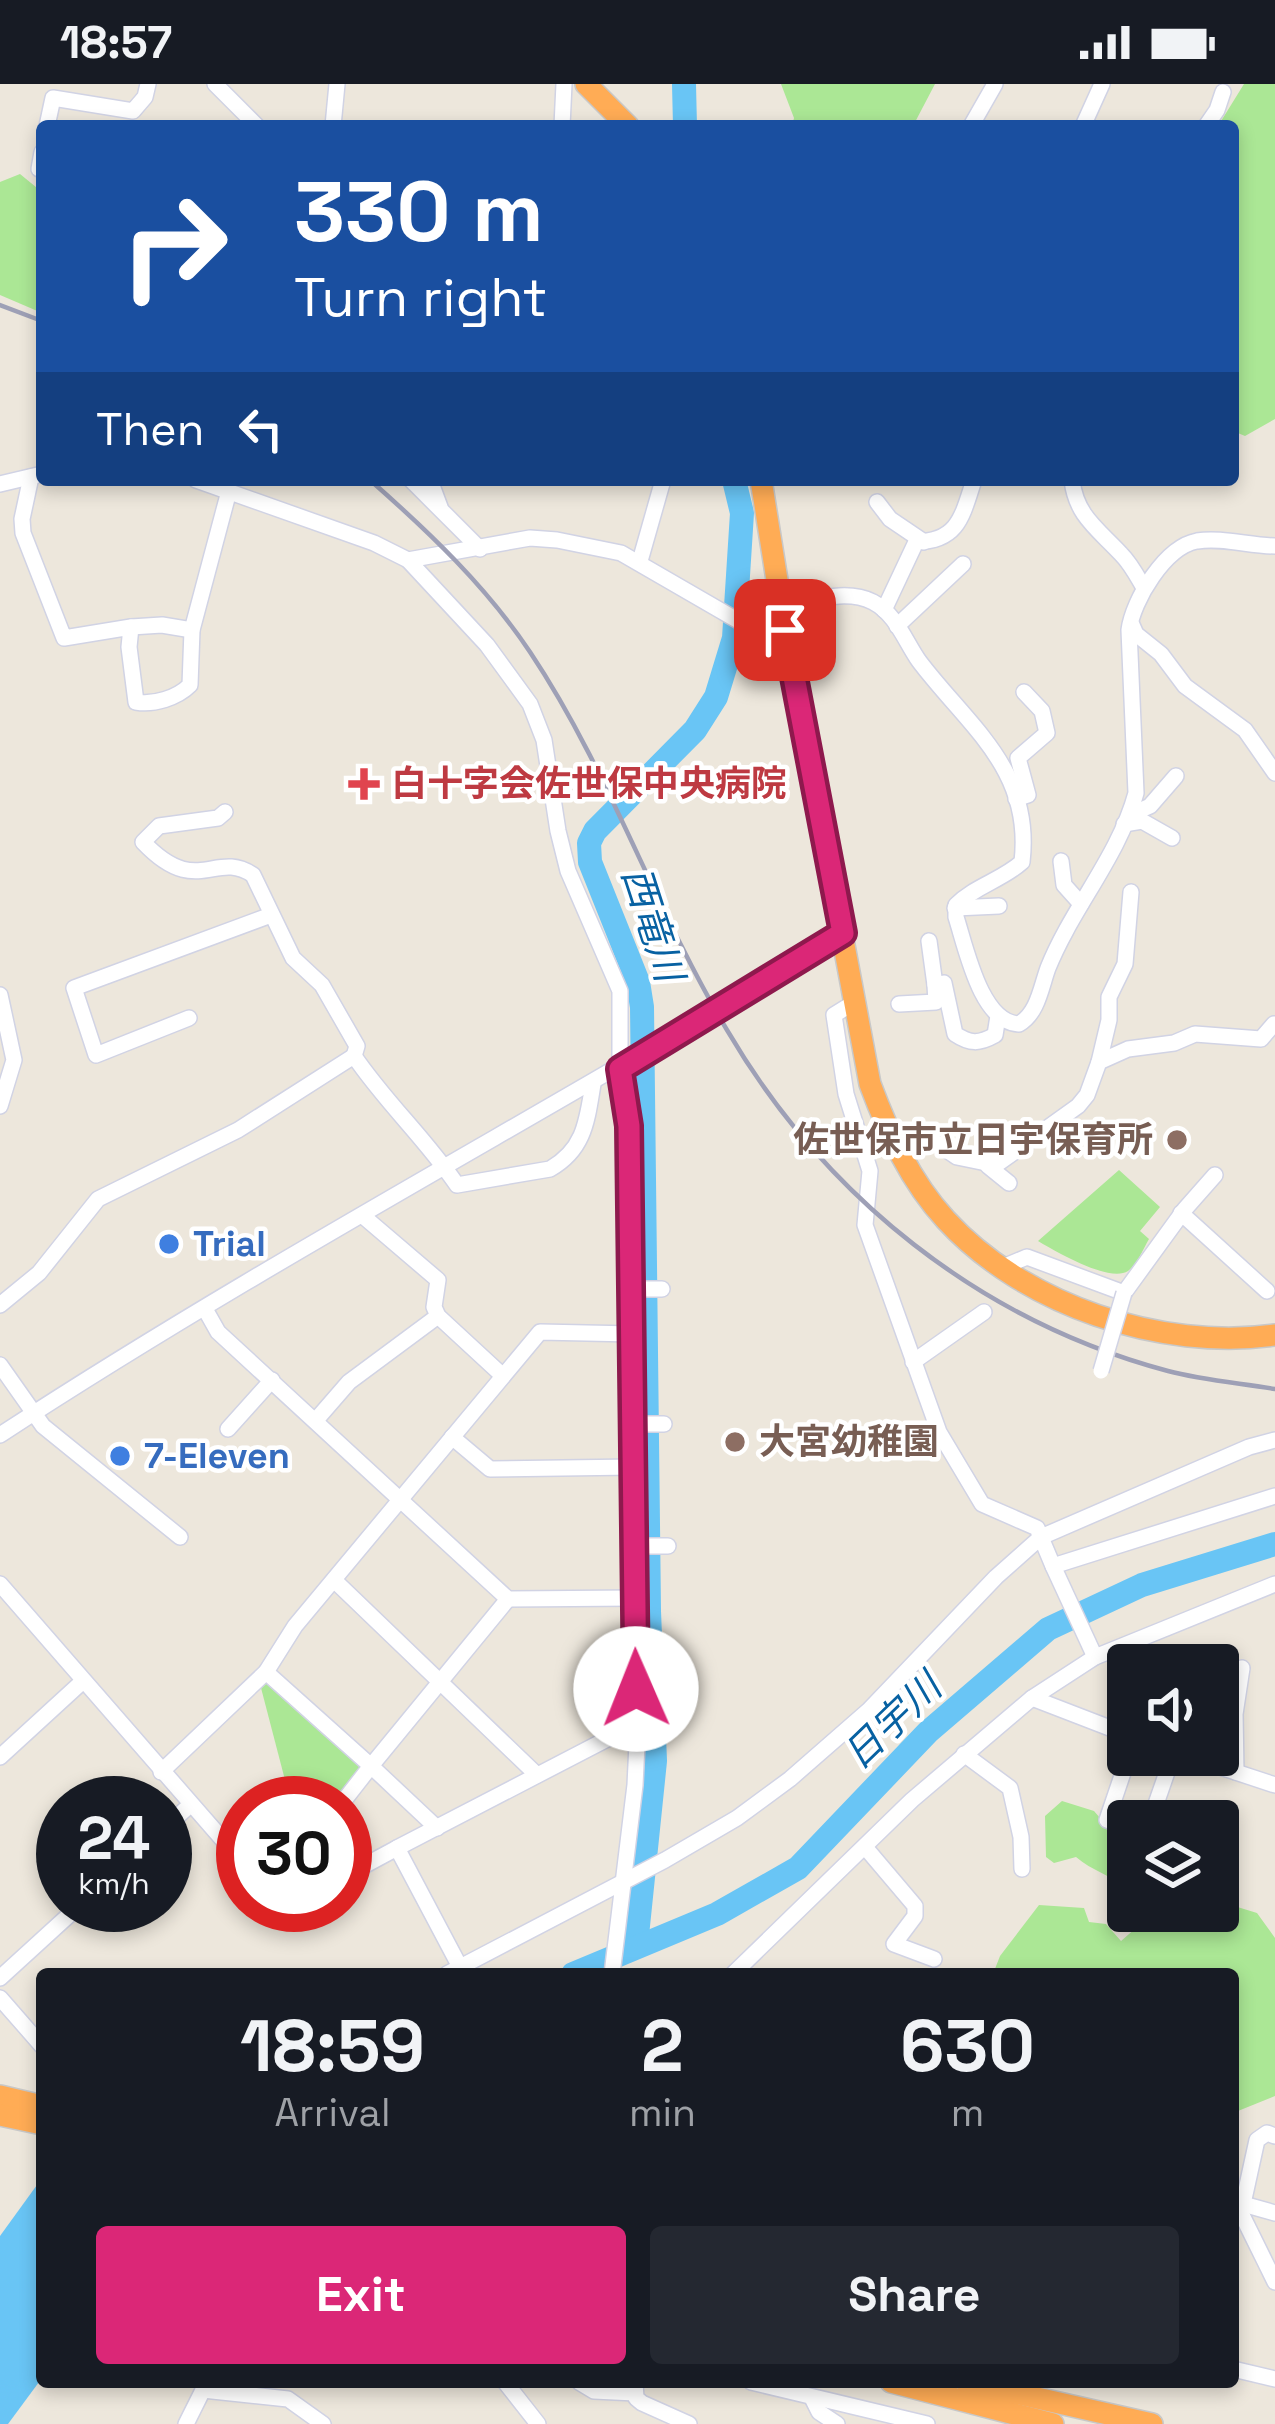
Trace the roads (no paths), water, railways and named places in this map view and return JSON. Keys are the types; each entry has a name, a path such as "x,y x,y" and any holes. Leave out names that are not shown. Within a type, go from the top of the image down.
{"highway":[{"path":"586,84 622,120"},
{"path":"762,486 870,1084 914,1179 943,1218 974,1247 1057,1298 1171,1335 1242,1340 1275,1335"},
{"path":"4,2107 36,2113"},
{"path":"914,2388 1053,2424"},
{"path":"992,2388 1152,2424"}],"street":[{"path":"54,91 133,111 145,97 148,84"},
{"path":"215,84 250,120"},
{"path":"334,120 337,84"},
{"path":"562,120 564,84"},
{"path":"974,120 995,84"},
{"path":"1086,120 1102,84"},
{"path":"1210,120 1222,92"},
{"path":"0,484 36,476"},
{"path":"36,476 22,519 23,532 64,638 162,625 192,630"},
{"path":"214,486 374,543 408,560 487,645 530,704 544,740 568,871 620,991 620,1069 629,1126 636,1288 638,1723 629,1878 613,1968"},
{"path":"417,486 480,549"},
{"path":"432,486 440,510"},
{"path":"640,562 661,486"},
{"path":"884,610 916,542 938,542 949,535 971,486"},
{"path":"1073,486 1081,514 1120,553 1144,588"},
{"path":"131,627 136,702 168,698 190,685 192,630 229,491"},
{"path":"877,502 890,519 924,542"},
{"path":"408,560 530,538 557,539 621,553 743,623 784,620 852,595 884,610 920,662 1001,758 1016,799 1022,862 966,895 956,908"},
{"path":"956,908 981,992 1011,1025 1026,1021 1127,820 1136,793 1132,608 1144,588 1192,542 1275,546"},
{"path":"897,626 962,564"},
{"path":"1130,622 1186,686 1246,730 1275,773"},
{"path":"1016,799 1028,794 1018,758 1047,733 1042,711 1024,692"},
{"path":"1127,820 1176,784"},
{"path":"1150,806 1170,810"},
{"path":"0,1305 40,1273 98,1199 238,1130 354,1056 357,1046 322,986 293,958 253,875 241,866 195,873 176,869 143,842 159,826 218,818 225,812"},
{"path":"1127,820 1142,821 1172,838"},
{"path":"1061,861 1064,885 1081,904"},
{"path":"988,1166 1014,1155 1087,1095 1109,1020 1109,997 1125,964 1131,892"},
{"path":"956,908 999,906"},
{"path":"189,1018 96,1055 74,988 271,915"},
{"path":"0,1435 843,933"},
{"path":"898,1004 936,1003 929,941"},
{"path":"935,985 944,983 955,1034 963,1040 972,1043 994,1035 998,1016"},
{"path":"0,995 14,1060 0,1106"},
{"path":"855,1002 834,1015 846,1094 870,1171 865,1225 939,1432 982,1504 1037,1528 1095,1657"},
{"path":"1099,1062 1128,1049 1174,1043 1195,1034 1261,1039 1274,1024"},
{"path":"354,1056 385,1102 428,1141 457,1185 562,1162 584,1138 593,1084"},
{"path":"887,1129 926,1136 957,1156 988,1166 1009,1184"},
{"path":"1101,1371 1124,1293 1215,1175"},
{"path":"1181,1214 1268,1291"},
{"path":"363,1216 438,1280 434,1307 438,1316 502,1376"},
{"path":"1003,1267 1027,1257 1124,1293"},
{"path":"636,1288 660,1289"},
{"path":"205,1309 218,1332 508,1599 635,1598"},
{"path":"914,1362 984,1312"},
{"path":"316,1420 349,1382 438,1316"},
{"path":"161,1772 266,1672 295,1626 540,1332 633,1334"},
{"path":"0,1365 43,1426 180,1538"},
{"path":"228,1429 272,1380"},
{"path":"637,1424 663,1424"},
{"path":"452,1437 490,1468 634,1467"},
{"path":"459,1968 662,1862 790,1779 869,1710 1041,1537 1275,1440"},
{"path":"1053,1566 1275,1496"},
{"path":"639,1546 666,1546"},
{"path":"334,1580 536,1774"},
{"path":"0,1584 165,1776"},
{"path":"739,1968 964,1754 1032,1698 1095,1657 1275,1584"},
{"path":"363,1776 508,1599"},
{"path":"1239,1683 1241,1668"},
{"path":"266,1672 436,1828"},
{"path":"0,1757 83,1682"},
{"path":"1032,1698 1107,1727"},
{"path":"372,1861 638,1723"},
{"path":"964,1754 1010,1787 1022,1868"},
{"path":"1239,1773 1275,1785"},
{"path":"192,1807 216,1833"},
{"path":"865,1847 915,1906 915,1916 894,1944 934,1959"},
{"path":"397,1848 452,1968"},
{"path":"0,1978 50,1932"},
{"path":"0,1998 36,2039"},
{"path":"1275,2135 1267,2133 1257,2140 1241,2213 1275,2282"},
{"path":"1243,2204 1275,2213"},
{"path":"1239,2370 1275,2379"},
{"path":"186,2424 204,2388"},
{"path":"218,2388 288,2399 323,2424"},
{"path":"510,2388 538,2424"},
{"path":"589,2388 625,2388"},
{"path":"635,2388 636,2398 654,2411 689,2424"},
{"path":"774,2388 927,2424"},
{"path":"812,2398 818,2412 837,2424"}],"water":[{"path":"36,2186 36,2386 8,2424 0,2424 0,2236"}],"waterway":[{"name":"西竜川","path":"684,84 685,120"},
{"name":"西竜川","path":"636,1945 655,1761 642,1007 638,982 590,862 589,843 595,831 695,730 716,697 734,638 742,513 735,486"},
{"name":"日宇川","path":"587,1968 717,1914 798,1868 928,1732 1048,1629 1142,1585 1275,1544"}],"railway":[{"path":"0,305 36,319"},
{"path":"377,486 456,561 530,652 584,744 727,1030 766,1091 860,1198 972,1285 1034,1320 1099,1349 1168,1371 1275,1389"}],"place":[{"name":"白十字会佐世保中央病院","path":"364,784"},
{"name":"佐世保市立日宇保育所","path":"1177,1140"},
{"name":"Trial","path":"169,1244"},
{"name":"大宮幼稚園","path":"735,1442"},
{"name":"7-Eleven","path":"120,1456"}]}
